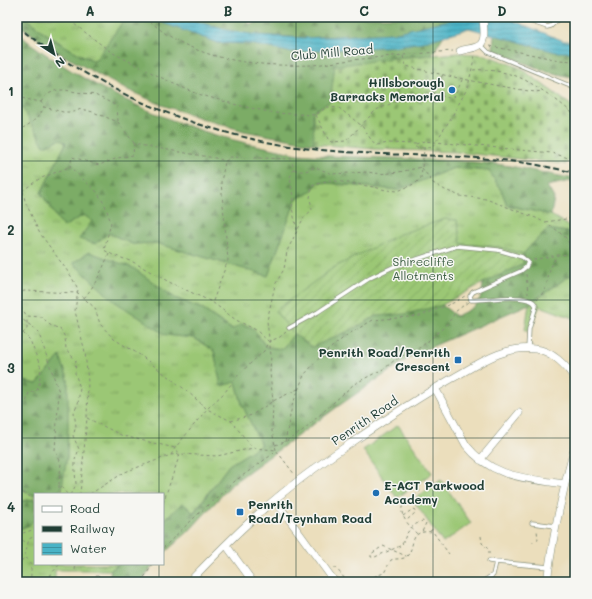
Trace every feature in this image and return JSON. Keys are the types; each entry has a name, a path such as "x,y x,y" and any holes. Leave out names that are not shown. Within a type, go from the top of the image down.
{"street":[{"path":"460,50 480,45 484,35 483,17"},
{"name":"Penrith Road","path":"189,582 226,545 299,480 372,428 435,388 493,356 507,351 536,348 560,361 570,371 575,379"},
{"path":"435,388 466,445 480,460 491,468 502,472 564,484"},
{"path":"480,460 519,414"},
{"path":"547,582 564,484 575,446"},
{"path":"275,500 335,582"},
{"path":"226,545 253,582"}],"lane":[{"path":"518,17 547,27 551,26 560,17"},
{"path":"480,45 488,52 575,88"},
{"path":"289,328 318,312 370,278 393,267 457,246 498,250 522,257 528,262 526,267 521,271 473,292 470,296 471,300 511,298 534,302 536,306 529,329 528,349"},
{"path":"532,523 556,526"},
{"path":"489,560 549,567"},
{"path":"482,582 492,575 496,562"}],"path":[{"path":"65,17 111,52 172,84 198,94 237,105 274,113 315,114 328,107 339,108 362,126 372,141 377,145 389,143 416,144 424,142 552,153 575,160"},
{"name":"Club Mill Road","path":"146,17 154,25 187,47 219,57 246,62 278,65 312,64 460,50"},
{"path":"416,144 416,147 424,149 433,146 435,143 464,95 470,81 480,45 559,60 575,61"},
{"path":"403,55 406,66 470,81 535,92 542,91"},
{"path":"472,70 486,69 514,75 542,91 575,116"},
{"path":"434,94 443,74"},
{"path":"315,114 331,142 346,142 376,110 402,100 434,94 450,98 455,96 462,79"},
{"path":"41,102 46,95 57,90 95,94 117,106 118,122"},
{"path":"17,95 25,99 41,102 44,107 62,112 74,112 81,109 118,122 134,143 139,145 226,161"},
{"path":"17,131 27,126 41,115 44,107"},
{"path":"70,167 72,157 99,165 118,158 133,155 134,143"},
{"path":"299,480 276,450 272,431 273,401 270,373 271,355 268,342 267,321 275,285 284,268 287,251 298,232 304,217 312,210 310,198 312,186 329,180 398,191 416,183 421,178 424,149"},
{"path":"212,302 228,260 221,182 226,161 230,157 291,159 294,169 290,177 293,198 292,208 298,232"},
{"path":"17,162 25,201 39,232 71,276 78,289 75,311 85,352 88,382 80,493"},
{"path":"22,191 39,179 70,167"},
{"path":"70,167 97,192 105,205 110,224 104,250 133,262 171,283 212,302 236,320 256,330 268,342"},
{"path":"294,169 298,172 315,167 332,174 368,172 397,173 422,167"},
{"path":"422,167 433,183 445,190 460,196 486,199 545,222 566,238 570,245 570,254"},
{"path":"17,188 22,191"},
{"path":"545,222 573,218 575,220"},
{"path":"84,298 93,288 109,253"},
{"path":"528,262 557,255 575,254"},
{"path":"534,302 542,295 546,288 551,266 557,255"},
{"path":"526,267 529,300"},
{"path":"17,294 24,292 78,293 94,308 100,324 114,339 140,355 187,391 207,409 231,421 254,448"},
{"path":"285,442 292,406 304,375 322,355 347,335 373,320 420,316 453,303 473,292"},
{"path":"274,445 285,442 301,432 354,384 385,368 396,359 422,347 443,328 455,312 471,300"},
{"path":"17,302 27,316 27,329 17,336"},
{"path":"17,315 38,331 59,392 55,450 61,463 59,493"},
{"path":"27,316 42,317 50,325 60,329 64,337 66,349 76,361 75,373 80,388 78,404 74,412 76,426 73,436 79,449 75,466 76,484 72,493"},
{"path":"17,323 23,333 30,340 41,368 39,385 36,392 29,392 26,403 22,405 17,404"},
{"path":"171,455 207,409 225,392 239,374 264,351 268,342 280,337 289,328"},
{"path":"231,421 252,415 273,401 299,388"},
{"path":"86,418 123,436 175,448 180,454"},
{"path":"92,493 125,472 171,455 216,456 254,448 276,450"},
{"path":"164,547 235,481 276,450"},
{"path":"164,500 180,454"},
{"path":"59,484 66,493"},
{"path":"416,485 420,491 402,507 403,516 417,535"},
{"path":"17,490 34,498"},
{"path":"17,506 19,517 17,526"},
{"path":"403,516 412,509 415,510 415,513 406,520"},
{"path":"380,548 371,554 371,556 375,557 393,550 403,544 407,533 421,521 425,521 426,523 422,532"},
{"path":"17,536 34,528"},
{"path":"532,542 538,540 537,529 539,528"},
{"path":"329,573 330,569 336,568 345,580 370,582 373,577 384,573 391,560 406,556 411,550 414,538 417,535 434,529"},
{"path":"430,531 433,532 449,554"},
{"path":"17,536 28,544"},
{"path":"481,536 482,543 489,550 489,560"},
{"path":"17,565 20,564 24,558 29,540 34,537"},
{"path":"384,546 406,556"},
{"path":"24,558 28,560 31,565 31,582"},
{"path":"48,582 51,574 59,565"},
{"path":"75,570 76,565"},
{"path":"141,582 152,565"}],"green space":[{"path":"17,17 24,17 54,40 95,61 126,17 157,17 163,23 218,43 251,44 289,52 397,46 428,41 444,35 432,55 395,58 335,67 330,102 313,111 314,144 244,131 162,105 121,87 50,48 17,23"},
{"path":"24,17 126,17 95,61 58,41"},
{"path":"187,17 245,17 249,24 260,22 270,17 462,17 393,33 304,38 256,35 226,30 192,20"},
{"path":"17,33 44,53 103,89 167,118 233,140 298,154 453,161 510,166 575,180 547,186 554,198 551,215 507,205 502,192 489,171 454,168 398,190 319,182 310,192 296,199 268,276 156,243 132,244 109,233 95,244 79,239 92,221 84,215 63,227 41,193 66,143 61,139 44,146 23,109 17,102"},
{"path":"494,35 556,52 575,52 575,77 565,76 544,70 493,50"},
{"path":"460,53 486,55 520,68 575,108 575,153 566,164 456,152 374,149 314,144 313,111 330,102 335,66 395,58"},
{"path":"17,102 23,109 66,143 41,193 63,227 84,215 109,233 132,244 156,243 268,276 296,199 310,192 319,182 397,190 454,168 490,171 502,192 507,205 551,215 575,230 575,233 547,229 523,254 499,247 461,244 275,311 294,334 282,349 266,347 253,328 233,330 202,309 175,298 133,268 89,252 73,263 166,335 194,338 214,351 221,386 236,381 242,404 261,445 229,465 193,513 182,503 164,520 164,493 58,493 62,487 68,380 60,356 37,384 23,381 22,340 17,335"},
{"name":"Shirecliffe Allotments","path":"445,219 457,220 461,244 499,247 523,254 523,264 442,305 405,314 376,316 353,329 312,347 294,334 275,311 333,268 400,234"},
{"path":"547,229 575,233 575,272 529,304 413,355 340,405 233,483 189,531 164,553 164,520 183,503 194,513 229,465 261,445 242,404 236,382 221,386 214,351 194,338 166,335 114,301 73,263 89,252 133,268 175,298 202,309 232,330 241,324 253,328 266,347 282,349 294,334 312,347 353,329 376,316 405,314 442,305 456,316 472,308 479,301 483,283 523,264 523,254"},
{"path":"575,272 575,319 540,306 528,331 525,330 529,304"},
{"path":"17,335 22,340 23,381 37,384 60,356 68,380 68,428 67,457 62,487 58,493 34,493 34,495 17,486"},
{"path":"398,425 432,473 397,498 363,450"},
{"path":"441,480 471,523 443,543 413,500"},
{"path":"17,486 34,495 34,499 17,502"},
{"path":"34,499 34,520 29,525 17,530 17,502"},
{"path":"34,520 34,565 117,565 111,570 55,570 55,582 17,582 17,530 29,525"},
{"path":"117,565 153,565 141,582 108,582 111,570"}],"water":[{"path":"157,17 187,17 192,20 226,30 256,35 304,38 393,33 462,17 504,17 564,41 575,41 575,52 556,52 469,28 428,41 397,46 289,52 251,44 218,43 163,23"}],"railway":[{"path":"17,26 50,51 85,73 122,93 160,110 200,125 240,136 281,145 322,150 500,160 538,165 575,173"}],"place":[{"name":"Hillsborough Barracks Memorial","path":"452,90"},
{"name":"Penrith Road/Penrith Crescent","path":"458,360"},
{"name":"E-ACT Parkwood Academy","path":"376,493"},
{"name":"Penrith Road/Teynham Road","path":"240,512"}]}
